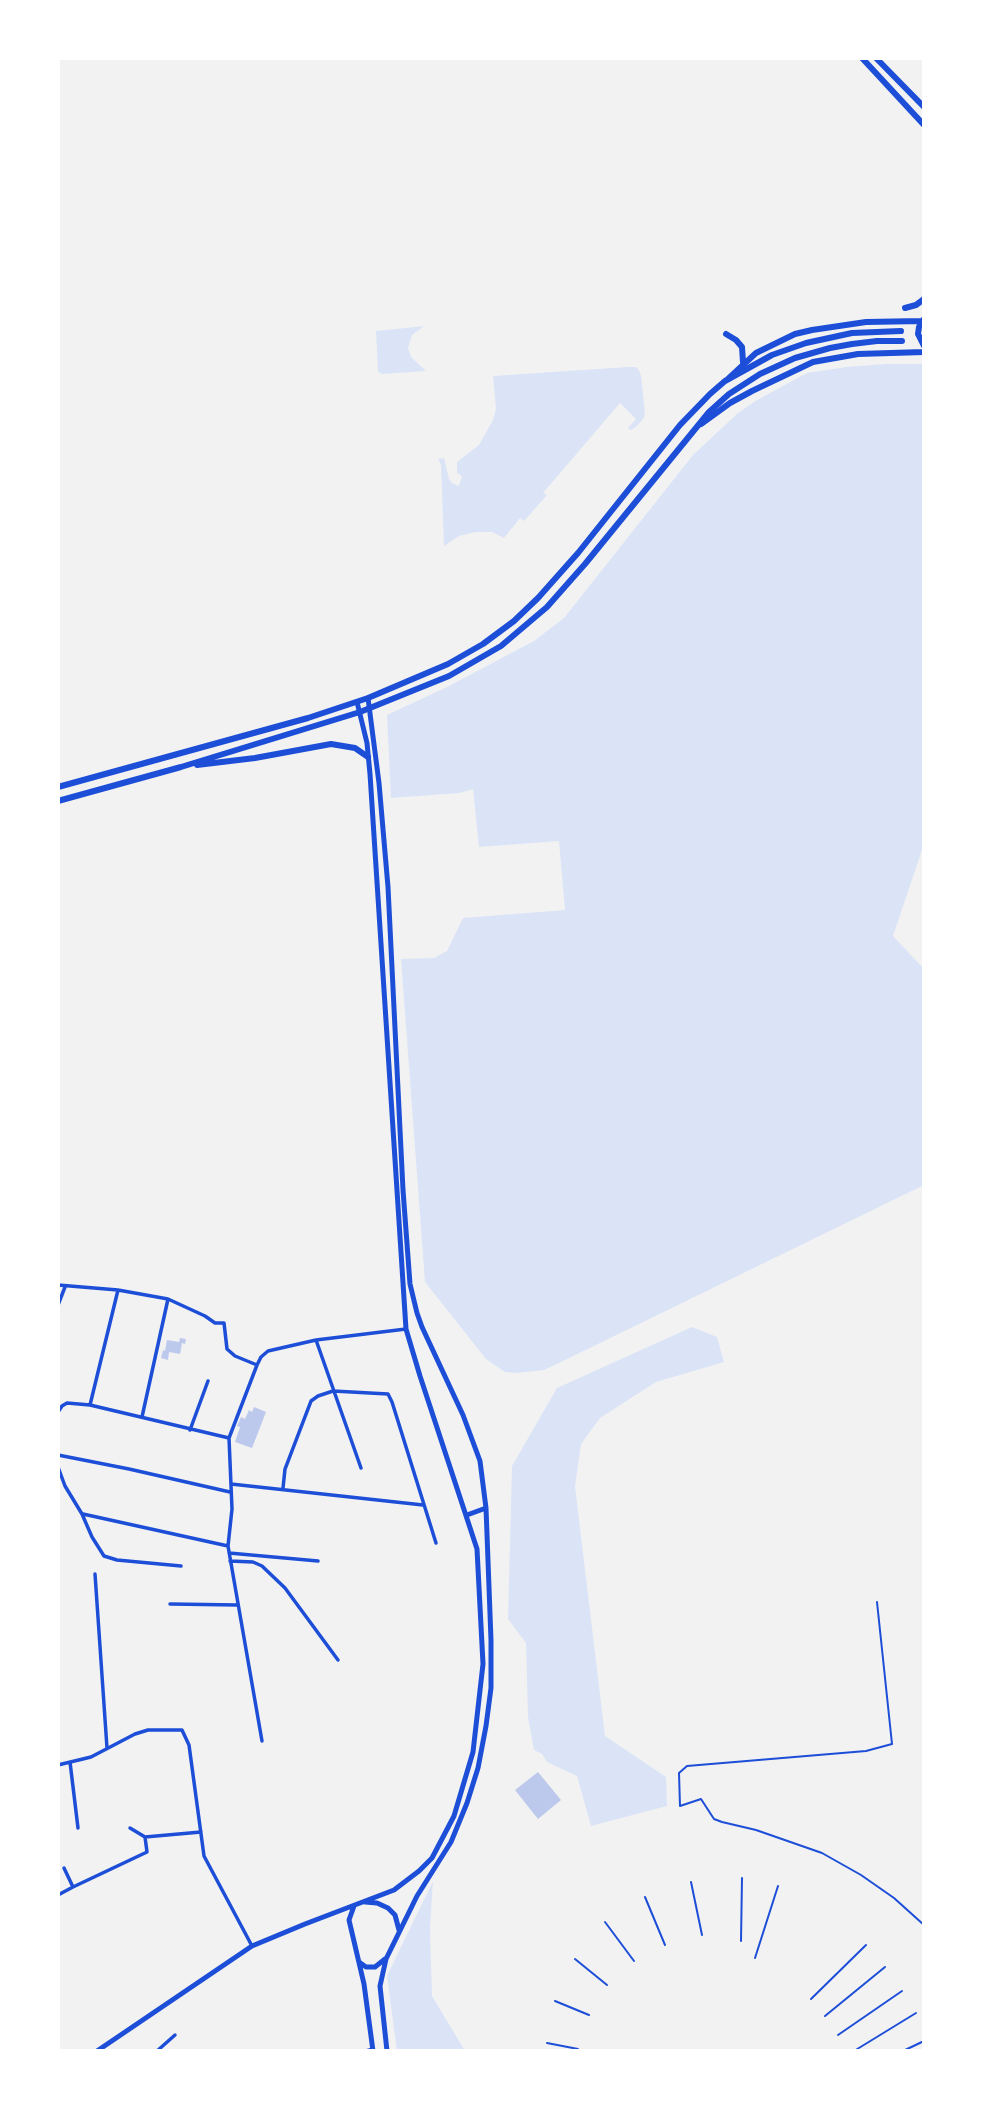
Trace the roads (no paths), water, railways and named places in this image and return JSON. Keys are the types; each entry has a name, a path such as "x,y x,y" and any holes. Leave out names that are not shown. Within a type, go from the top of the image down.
{"main road":[{"path":"862,58 924,125"},
{"path":"876,58 924,107"},
{"path":"905,308 924,299"},
{"path":"58,787 308,718 369,698 448,664 483,644 526,610 578,553 680,425 743,362 771,344 812,330 866,322 923,320 918,334 924,346"},
{"path":"725,381 772,355 806,343 852,333 901,331"},
{"path":"726,334 742,347 743,362"},
{"path":"58,801 359,712 449,676 501,646 547,607 717,403 729,394 795,358 830,348 877,341 902,341"},
{"path":"694,430 730,403 813,362 858,354 924,352"},
{"path":"369,698 388,887 401,1163 410,1283 416,1313 470,1430 480,1461 486,1508 491,1688 478,1768 462,1819 451,1842 417,1896 389,1954 380,1986 387,2051"},
{"path":"97,2051 252,1947 394,1890 419,1871 432,1858 454,1816 473,1752 483,1664 477,1549 406,1329 368,757 357,702"},
{"path":"181,766 255,758 331,744 355,748 368,757"},
{"path":"406,1329 422,1327"},
{"path":"467,1515 486,1508"},
{"path":"454,1816 462,1819"},
{"path":"365,1902 388,1908 395,1915 399,1930"},
{"path":"354,1906 349,1920 364,1984 371,2050"},
{"path":"336,1912 349,1920"},
{"path":"359,1962 366,1967 375,1967 389,1954"}],"street":[{"path":"58,1285 118,1290 167,1299 215,1323 224,1323 227,1349 235,1356 257,1366"},
{"path":"58,1305 65,1287"},
{"path":"90,1405 118,1290"},
{"path":"141,1418 167,1299"},
{"path":"262,1741 228,1546 232,1510 229,1438 264,1354 273,1349 316,1340 406,1329"},
{"path":"316,1340 360,1468"},
{"path":"190,1430 208,1381"},
{"path":"283,1488 285,1469 311,1401 332,1391 387,1394 392,1402 436,1543"},
{"path":"58,1412 67,1403 90,1405 229,1438"},
{"path":"58,1455 231,1492"},
{"path":"58,1466 65,1486 104,1556 117,1560 181,1566"},
{"path":"232,1483 423,1505"},
{"path":"82,1514 228,1546"},
{"path":"229,1553 318,1561"},
{"path":"230,1561 253,1562 262,1566 285,1588 338,1660"},
{"path":"95,1574 107,1748"},
{"path":"170,1604 237,1605"},
{"path":"58,1765 91,1757 148,1730 182,1730 189,1745 204,1856 252,1947"},
{"path":"70,1762 78,1828"},
{"path":"130,1828 145,1837 201,1832"},
{"path":"58,1895 146,1852 145,1837"},
{"path":"64,1868 73,1887"},
{"path":"158,2051 176,2035"}],"lane":[{"path":"877,1602 892,1744 866,1751 687,1766 679,1773 680,1806 701,1799 714,1819 756,1830 822,1853 894,1898 924,1926"},
{"path":"755,1958 779,1886"}]}
